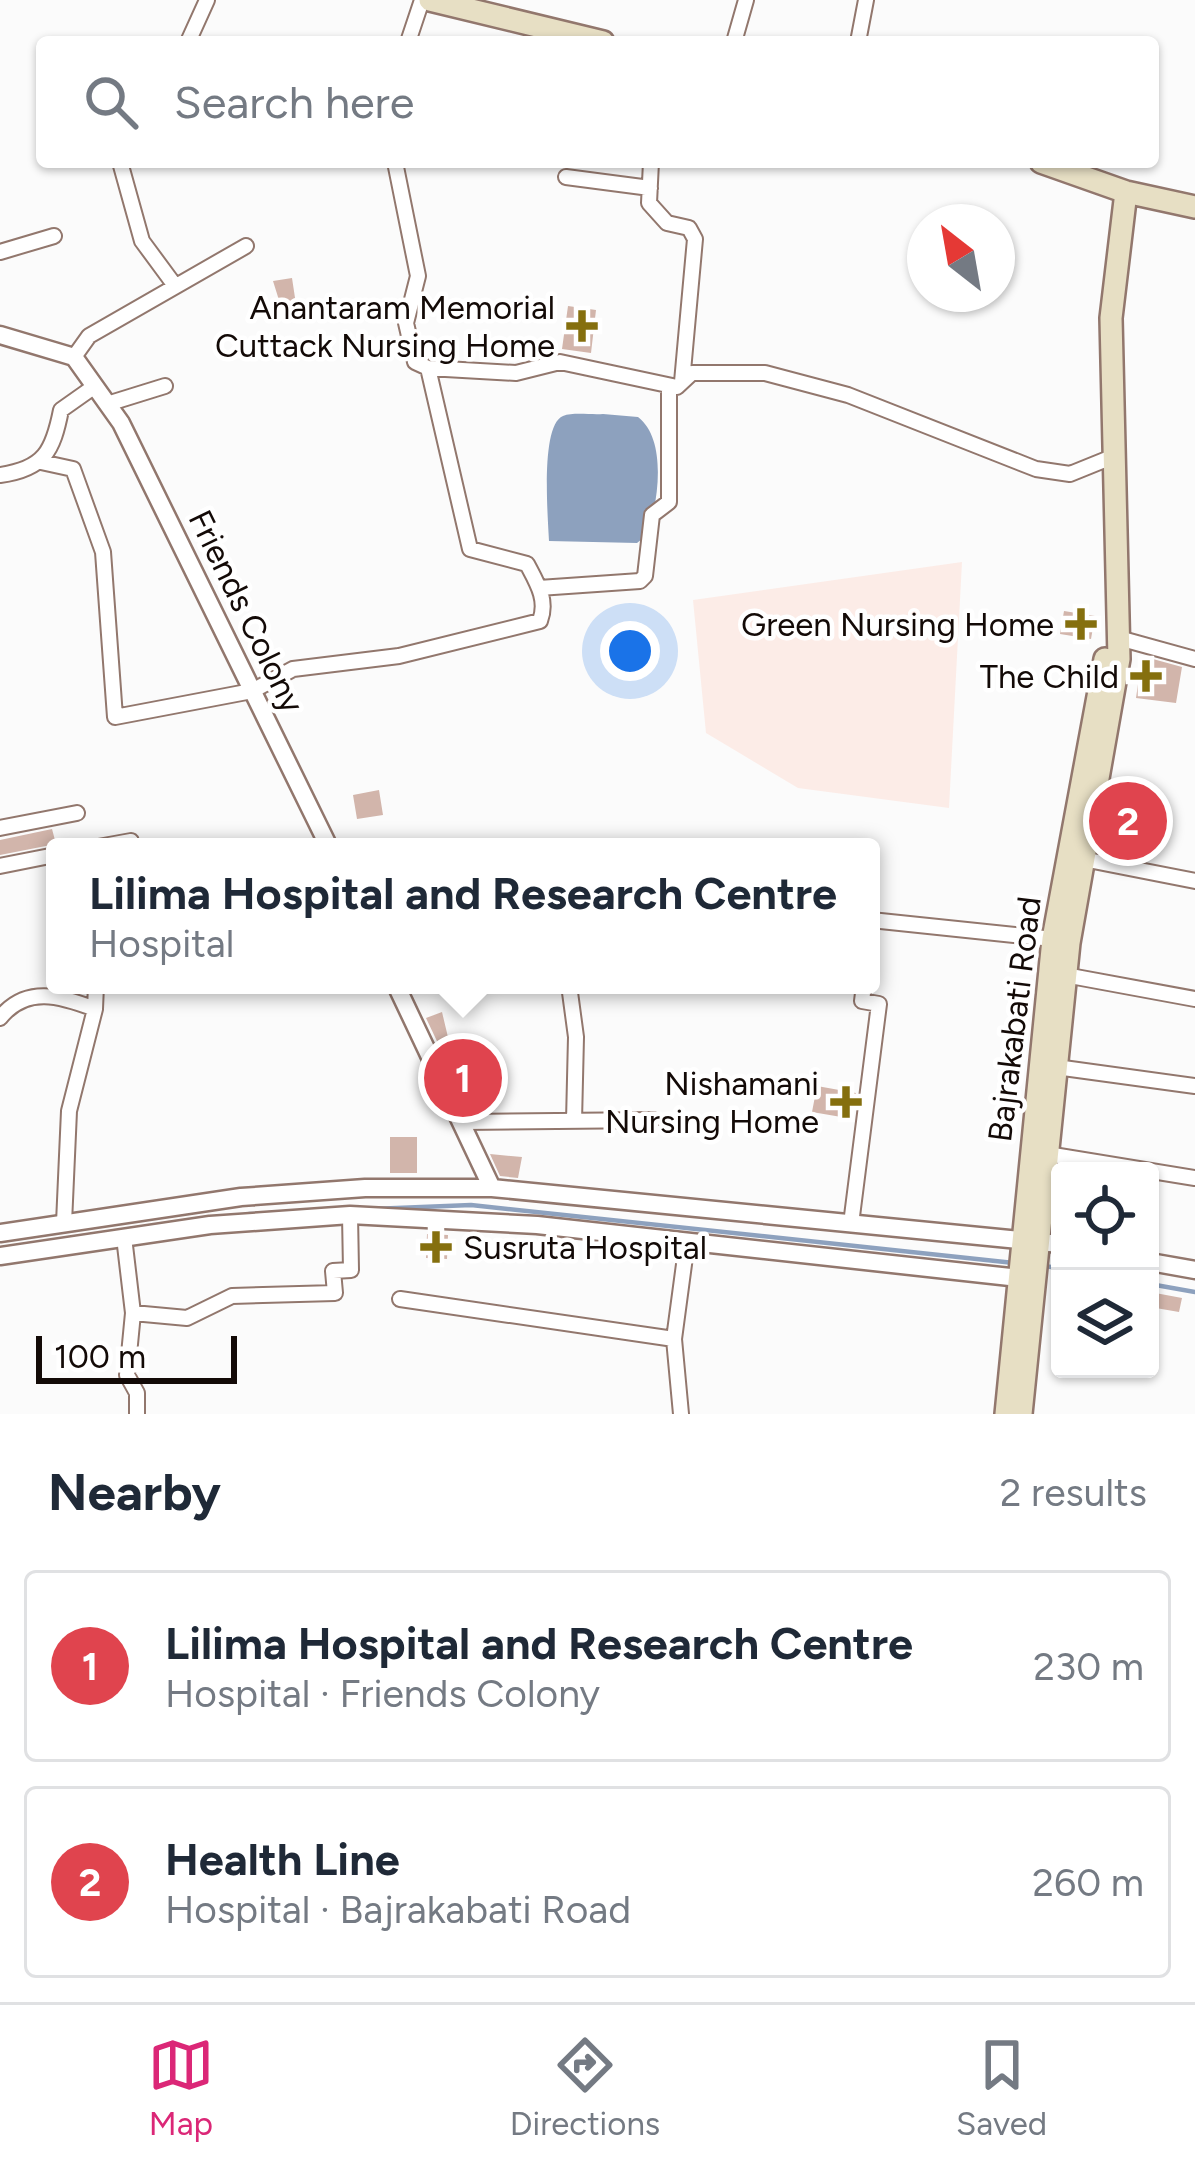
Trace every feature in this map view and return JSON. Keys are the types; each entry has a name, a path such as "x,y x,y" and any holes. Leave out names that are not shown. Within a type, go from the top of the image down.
{"main road":[{"path":"426,0 578,36"},
{"path":"1058,168 1126,192 1195,207"},
{"name":"Bajrakabati Road","path":"1006,1414 1025,1274 1036,1242 1065,975 1119,659 1111,317 1126,192"},
{"name":"Bajrakabati Road","path":"1036,1242 1053,939 1106,656 1115,637"},
{"name":"Bajrakabati Road","path":"1021,1414 1025,1274"}],"street":[{"path":"191,36 207,0"},
{"path":"411,36 426,0"},
{"path":"736,36 746,0"},
{"path":"859,36 866,0"},
{"path":"122,168 142,241 172,283"},
{"path":"396,168 418,276 406,338 415,362 428,368 516,373 560,362 675,384 692,374 765,373 848,395 1058,473 1112,457"},
{"path":"539,587 640,581 645,576 652,515 669,502 675,384 694,238 688,228 656,214 651,168"},
{"path":"566,177 650,188"},
{"path":"0,252 54,236"},
{"path":"0,335 74,357 89,336 172,283 246,246"},
{"name":"Friends Colony","path":"74,357 107,404 325,838"},
{"path":"0,476 41,463 73,469 103,552 115,717 252,691 293,669 399,656 518,630 540,621 544,609 539,587 527,564 470,549 428,368"},
{"path":"41,463 54,447 61,410 95,386"},
{"path":"107,404 165,386"},
{"path":"1115,637 1195,659"},
{"path":"0,828 77,813"},
{"path":"0,866 46,857"},
{"path":"1083,859 1195,881"},
{"path":"880,923 1053,939"},
{"path":"1065,975 1195,999"},
{"path":"0,1018 11,1004 48,994"},
{"path":"55,994 95,1009"},
{"path":"64,1223 69,1111 96,994"},
{"path":"400,994 493,1188"},
{"path":"570,994 576,1037 574,1121"},
{"path":"851,1224 879,1004 862,1001 863,994"},
{"path":"1056,1067 1195,1086"},
{"path":"463,1122 653,1120"},
{"path":"1047,1154 1195,1178"},
{"path":"0,1233 241,1197 364,1188 493,1188 1036,1242"},
{"path":"133,1313 187,1318 232,1296 335,1293 333,1271 351,1270 350,1215"},
{"path":"0,1256 350,1215 537,1225 1025,1274"},
{"path":"124,1238 133,1313 128,1375 137,1394 137,1414"},
{"path":"682,1414 674,1339 687,1242"},
{"path":"1159,1264 1195,1270"},
{"path":"400,1299 674,1339"}],"shaded area":[{"path":"962,562 949,808 798,788 706,733 693,600"}],"water":[{"path":"567,415 638,417 654,441 657,490 647,535 637,543 549,541 548,453 556,423"}],"building":[{"path":"292,278 297,311 283,313 273,281"},
{"path":"568,306 596,310 591,353 562,349"},
{"path":"1064,611 1095,616 1091,639 1060,634"},
{"path":"1142,656 1182,667 1176,703 1136,698"},
{"path":"379,790 383,815 357,819 353,795"},
{"path":"1114,799 1146,808 1132,857 1116,853 1111,843"},
{"path":"52,829 54,838 46,838 46,846 0,855 0,840"},
{"path":"442,1012 452,1054 444,1056 426,1018"},
{"path":"817,1086 856,1093 853,1119 812,1112"},
{"path":"390,1137 417,1137 417,1173 390,1173"},
{"path":"490,1154 522,1157 518,1178 500,1176"},
{"path":"427,1234 448,1235 447,1259 426,1258"},
{"path":"1159,1294 1182,1298 1179,1312 1159,1309"}],"waterway":[{"path":"249,1214 471,1205 1014,1263"},
{"path":"1043,1266 1051,1267"},
{"path":"1159,1286 1195,1292"}],"place":[{"name":"Anantaram Memorial Cuttack Nursing Home","path":"582,326"},
{"name":"Green Nursing Home","path":"1081,624"},
{"name":"The Child","path":"1146,676"},
{"name":"Health Line","path":"1128,821"},
{"name":"Lilima Hospital and Research Centre","path":"463,1078"},
{"name":"Nishamani Nursing Home","path":"846,1102"},
{"name":"Susruta Hospital","path":"436,1247"}]}
